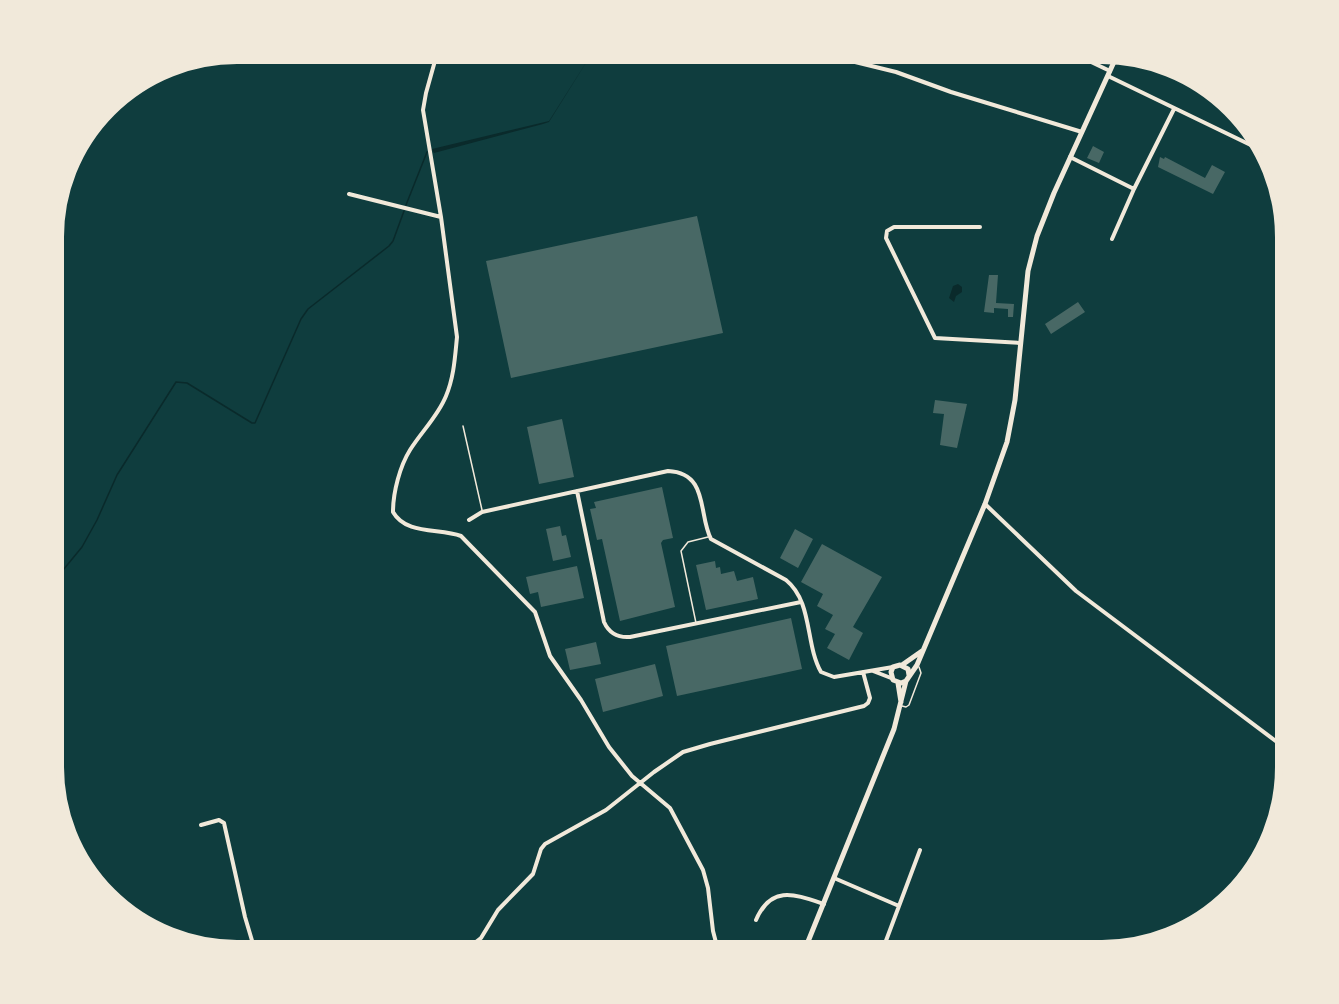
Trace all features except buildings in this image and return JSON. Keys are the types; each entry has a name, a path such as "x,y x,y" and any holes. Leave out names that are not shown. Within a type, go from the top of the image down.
{"main road":[{"path":"898,683 908,678 917,665 985,504 1010,432 1028,271 1034,248 1047,209 1115,60"},
{"path":"901,706 898,683 891,678 893,667 903,665 923,651"},
{"path":"807,944 874,780 901,706 908,678 908,669 903,665"}],"street":[{"path":"435,60 423,110 441,217 445,261 457,337 453,372 446,396 437,415 409,451 394,497 393,512 401,522 410,527 450,532 469,541 496,573 535,612 550,656 622,764 640,783 670,808 699,862 708,888 716,944"},
{"path":"847,60 896,72 951,92 1082,132"},
{"path":"1085,60 1174,109 1254,147"},
{"path":"1112,239 1174,109"},
{"path":"1070,158 1134,189"},
{"path":"349,194 441,217"},
{"path":"980,227 894,227 887,231 886,238 935,338 1021,343"},
{"path":"469,520 482,512 668,471 676,472 688,478 695,485 709,537 714,542 786,580 795,589 822,672 834,677 893,667"},
{"path":"577,491 604,622 616,636 626,638 801,602"},
{"path":"985,504 1076,591 1279,743"},
{"path":"872,671 891,678"},
{"path":"473,944 481,938 498,910 533,874 541,849 545,844 606,810 684,752 864,706 870,698 863,672"},
{"path":"201,825 219,820 224,823 253,944"},
{"path":"885,944 920,850"},
{"path":"834,878 899,906"},
{"path":"756,920 764,904 783,895 824,904"}],"lane":[{"path":"464,426 482,512"},
{"path":"696,623 681,551 687,543 709,537"},
{"path":"901,706 908,706 918,683 921,672 917,665"}],"water":[{"path":"588,60 549,122 434,153 432,149 549,121"},
{"path":"958,284 962,287 962,292 956,296 954,302 949,298 953,286"}],"waterway":[{"path":"406,205 427,152"},
{"path":"60,574 82,547 117,475 176,382 187,383 255,423 301,319 308,309 389,246 404,211"}]}
